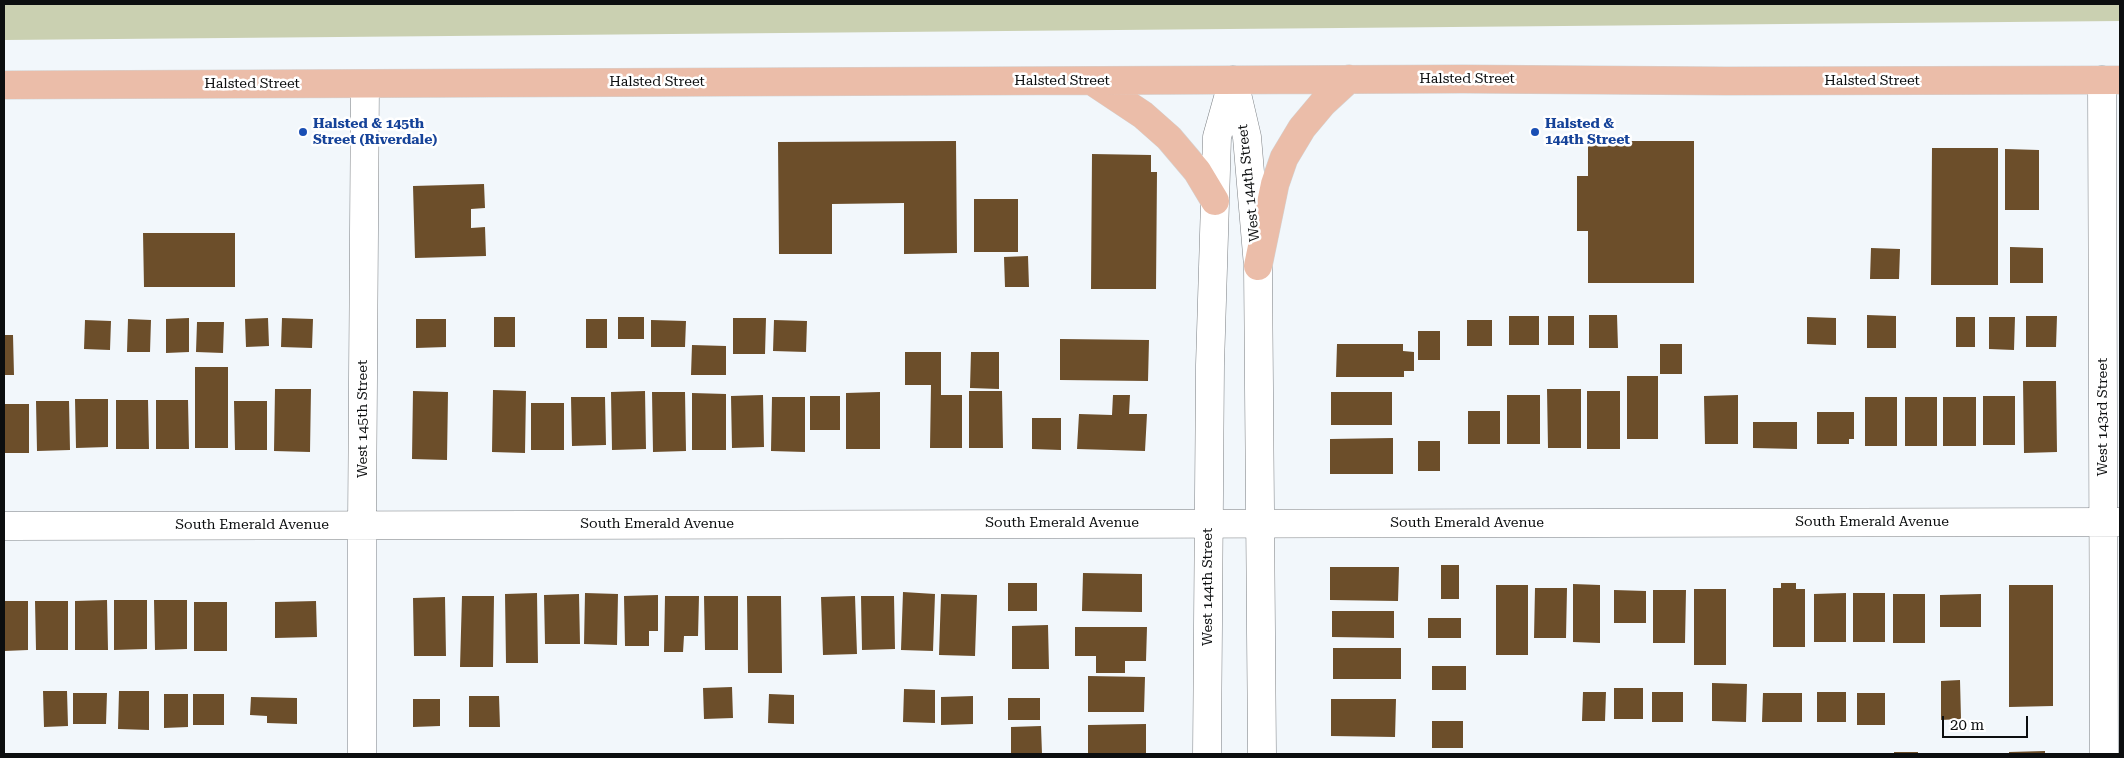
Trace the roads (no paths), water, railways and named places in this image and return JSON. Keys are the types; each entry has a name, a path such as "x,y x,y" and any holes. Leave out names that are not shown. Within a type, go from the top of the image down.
{"main road":[{"name":"Halsted Street","path":"4,85 1348,79 2111,80"},
{"path":"1258,266 1275,184 1284,158 1302,128 1323,103 1348,79"},
{"path":"1092,81 1143,115 1169,138 1197,171 1215,201"}],"street":[{"name":"West 144th Street","path":"1208,754 1210,365 1217,137 1234,80"},
{"name":"West 144th Street","path":"1234,80 1247,137 1258,266 1262,754"},
{"name":"West 143rd Street","path":"2104,754 2112,522 2111,80"},
{"name":"West 145th Street","path":"362,754 366,84"},
{"name":"South Emerald Avenue","path":"4,526 2112,522"}],"place":[{"name":"Halsted & 145th Street (Riverdale)","path":"303,132"},
{"name":"Halsted & 144th Street","path":"1535,132"}]}
